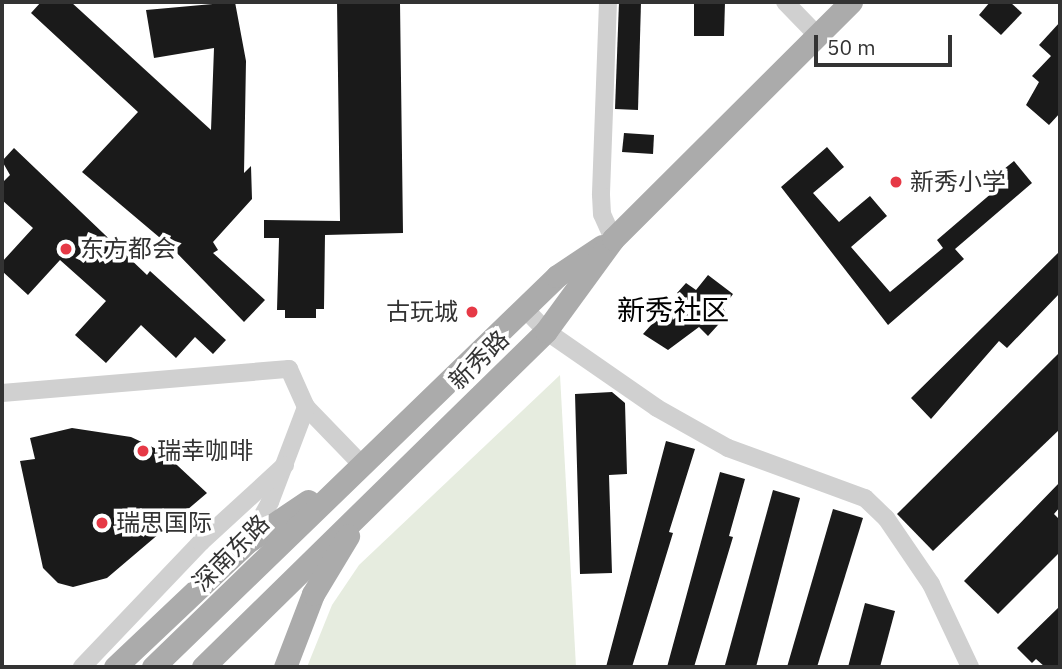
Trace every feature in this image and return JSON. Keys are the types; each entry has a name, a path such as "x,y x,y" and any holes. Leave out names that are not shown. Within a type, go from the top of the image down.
{"main road":[{"name":"新秀路","path":"366,506 546,331 613,239 851,2"},
{"name":"新秀路","path":"353,470 556,276 613,239"},
{"path":"115,667 246,543 353,470"},
{"name":"深南东路","path":"153,667 353,470"},
{"path":"203,667 366,506"},
{"path":"285,667 313,594 366,506"}],"street":[{"path":"608,2 601,195 602,214 613,239"},
{"path":"785,2 817,35"},
{"path":"524,308 546,331 657,408 728,448 865,498 886,518 931,584 970,667"},
{"path":"2,393 289,369 306,407 353,470"},
{"path":"246,543 285,465 306,407"},
{"path":"82,667 207,535 285,465"}],"shaded area":[{"path":"560,375 576,667 307,667 332,605 359,565"}],"building":[{"path":"41,2 71,2 211,130 214,48 154,58 146,10 235,2 246,61 244,173 251,166 252,199 213,242 218,250 213,253 265,300 244,322 172,248 82,172 138,112 31,13"},
{"path":"337,2 400,2 403,233 325,235 324,309 316,309 316,318 285,318 285,310 277,310 279,238 264,238 264,220 340,221"},
{"path":"619,2 641,2 638,110 615,109"},
{"path":"694,2 725,2 724,36 694,36"},
{"path":"990,2 1010,2 1022,13 1001,35 979,15"},
{"path":"1060,22 1060,113 1049,125 1026,105 1039,82 1032,76 1051,56 1039,45"},
{"path":"624,133 654,135 653,154 622,152"},
{"path":"827,147 844,167 813,193 839,222 870,196 887,216 851,247 890,292 943,248 937,240 1000,186 993,178 1014,161 1032,183 955,249 964,259 888,325 781,187"},
{"name":"东方都会","path":"14,148 147,275 150,271 226,340 213,354 195,337 176,358 141,325 106,363 75,335 106,301 60,260 28,295 2,271 2,262 33,228 2,200 2,183 10,175 2,161"},
{"path":"1060,251 1060,293 1007,348 999,341 931,419 911,398"},
{"path":"708,275 733,294 723,308 727,315 708,336 699,327 668,350 643,334 660,315 669,319 684,300 677,293 686,283 696,290"},
{"path":"1060,352 1060,429 933,551 897,514"},
{"path":"612,392 625,403 627,474 609,475 612,573 580,574 575,394"},
{"name":"瑞思国际","path":"72,428 131,437 163,452 207,493 107,578 73,587 58,583 43,568 20,461 35,459 30,438"},
{"path":"666,441 695,449 669,532 673,533 632,667 606,667"},
{"path":"720,472 745,479 729,536 733,537 694,667 667,667"},
{"path":"1060,482 1060,507 1054,514 1060,520 1060,552 998,614 964,581"},
{"path":"773,490 800,498 756,667 725,665"},
{"path":"833,509 863,518 817,667 787,667"},
{"path":"865,603 895,611 880,667 848,667"},
{"path":"1060,606 1060,667 1045,667 1036,659 1032,663 1017,648"}],"place":[{"name":"新秀小学","path":"896,182"},
{"name":"东方都会","path":"66,249"},
{"name":"古玩城","path":"472,312"},
{"name":"瑞幸咖啡","path":"143,451"},
{"name":"瑞思国际","path":"102,523"}],"district":[{"name":"新秀社区","path":"673,310"}]}
